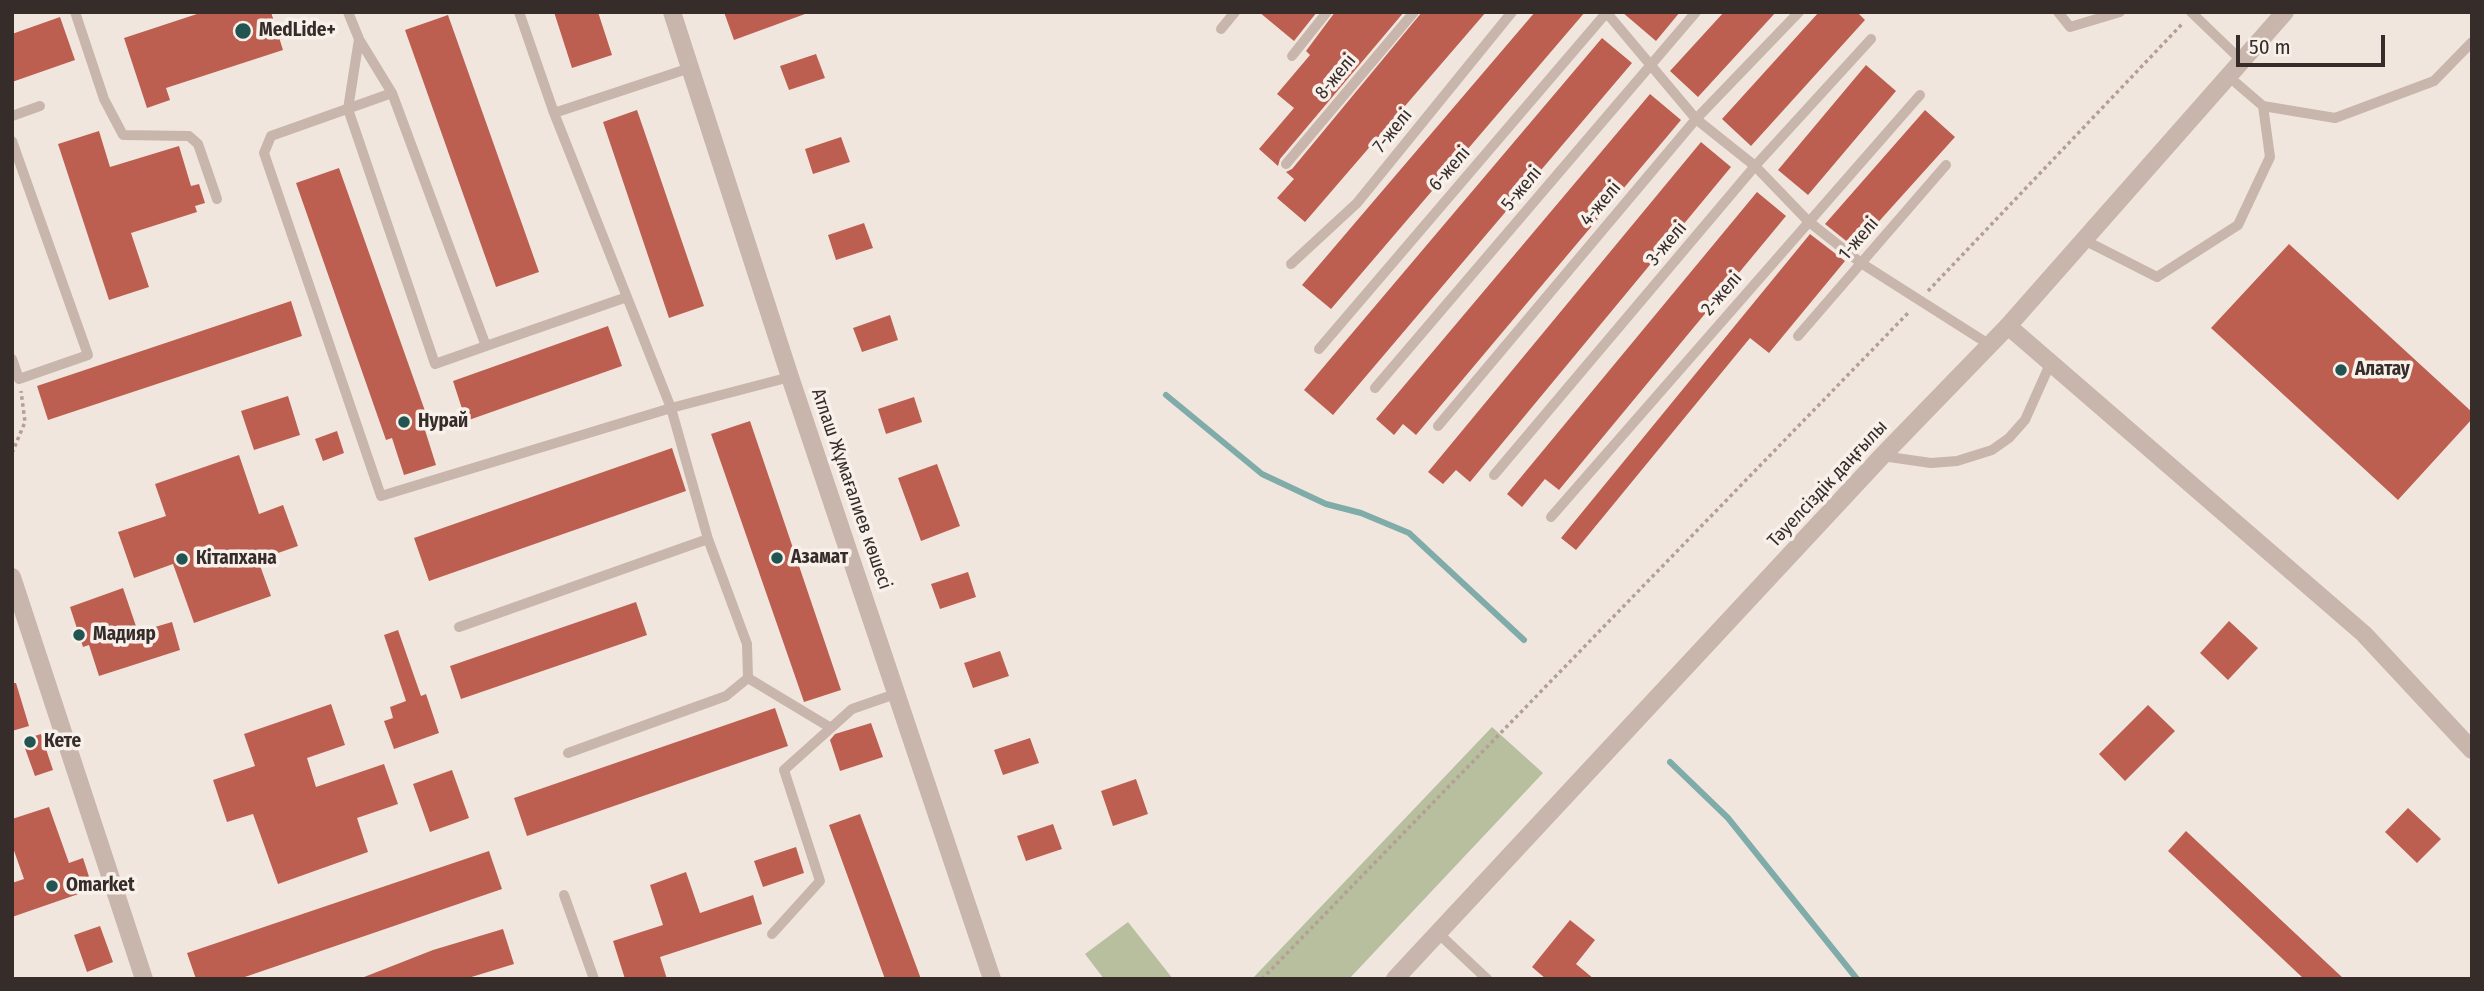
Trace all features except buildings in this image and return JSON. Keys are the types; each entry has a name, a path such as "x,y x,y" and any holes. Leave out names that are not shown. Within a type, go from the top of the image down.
{"street":[{"name":"Атлаш Жұмағалиев көшесі","path":"672,12 790,377 992,979"},
{"name":"Тәуелсіздік даңғылы","path":"1395,979 1882,456 2008,326 2285,12"},
{"path":"2008,326 2364,634 2472,750"},
{"path":"12,577 144,979"}],"lane":[{"path":"75,12 104,99 123,135 189,136 198,144 217,199"},
{"path":"348,12 359,38 392,93 486,346"},
{"path":"519,12 554,113 671,408 708,539 747,644 748,678"},
{"path":"1221,29 1235,12"},
{"path":"1292,55 1327,12"},
{"name":"8-желі","path":"1286,164 1414,12"},
{"name":"7-желі","path":"1291,264 1357,203 1512,12"},
{"name":"5-желі","path":"1375,388 1696,12"},
{"name":"4-желі","path":"1438,425 1696,119 1799,12"},
{"path":"2058,12 2070,27 2120,12"},
{"path":"1606,13 1696,119 1755,166 1808,221 1861,264 1990,345"},
{"name":"6-желі","path":"1319,349 1606,13"},
{"path":"2192,13 2242,61"},
{"path":"359,38 348,109 435,364 627,297"},
{"name":"3-желі","path":"1494,475 1755,166 1871,38"},
{"path":"2228,76 2263,106 2335,118 2434,81 2472,42"},
{"path":"554,113 691,68"},
{"path":"392,93 271,136 264,153 381,496 671,408 790,377"},
{"name":"2-желі","path":"1551,517 1920,95"},
{"path":"12,116 40,106"},
{"path":"2084,240 2157,277 2238,225 2270,157 2263,106"},
{"path":"12,141 88,355 19,379 12,359"},
{"name":"1-желі","path":"1798,336 1946,166"},
{"path":"1882,456 1931,463 1957,461 1992,450 2009,438 2025,420 2052,362"},
{"path":"459,627 708,539"},
{"path":"748,678 831,728"},
{"path":"568,753 726,696 748,678"},
{"path":"772,934 820,881 784,770 852,709 898,693"},
{"path":"564,895 594,979"},
{"path":"1438,933 1487,979"}],"path":[{"path":"1262,979 1920,300 2192,13"},
{"path":"12,453 25,422 19,379"}],"green space":[{"path":"1492,727 1543,773 1349,979 1252,979"},
{"path":"1128,922 1173,979 1104,979 1085,954"}],"waterway":[{"path":"1166,395 1262,474 1326,504 1361,513 1409,533 1524,640"},
{"path":"1670,762 1728,818 1857,979"}],"place":[{"name":"MedLide+","path":"243,31"},
{"name":"Алатау","path":"2341,370"},
{"name":"Нурай","path":"404,422"},
{"name":"Азамат","path":"777,558"},
{"name":"Кітапxана","path":"182,559"},
{"name":"Мадияр","path":"79,635"},
{"name":"Кете","path":"30,742"},
{"name":"Omarket","path":"52,886"}]}
